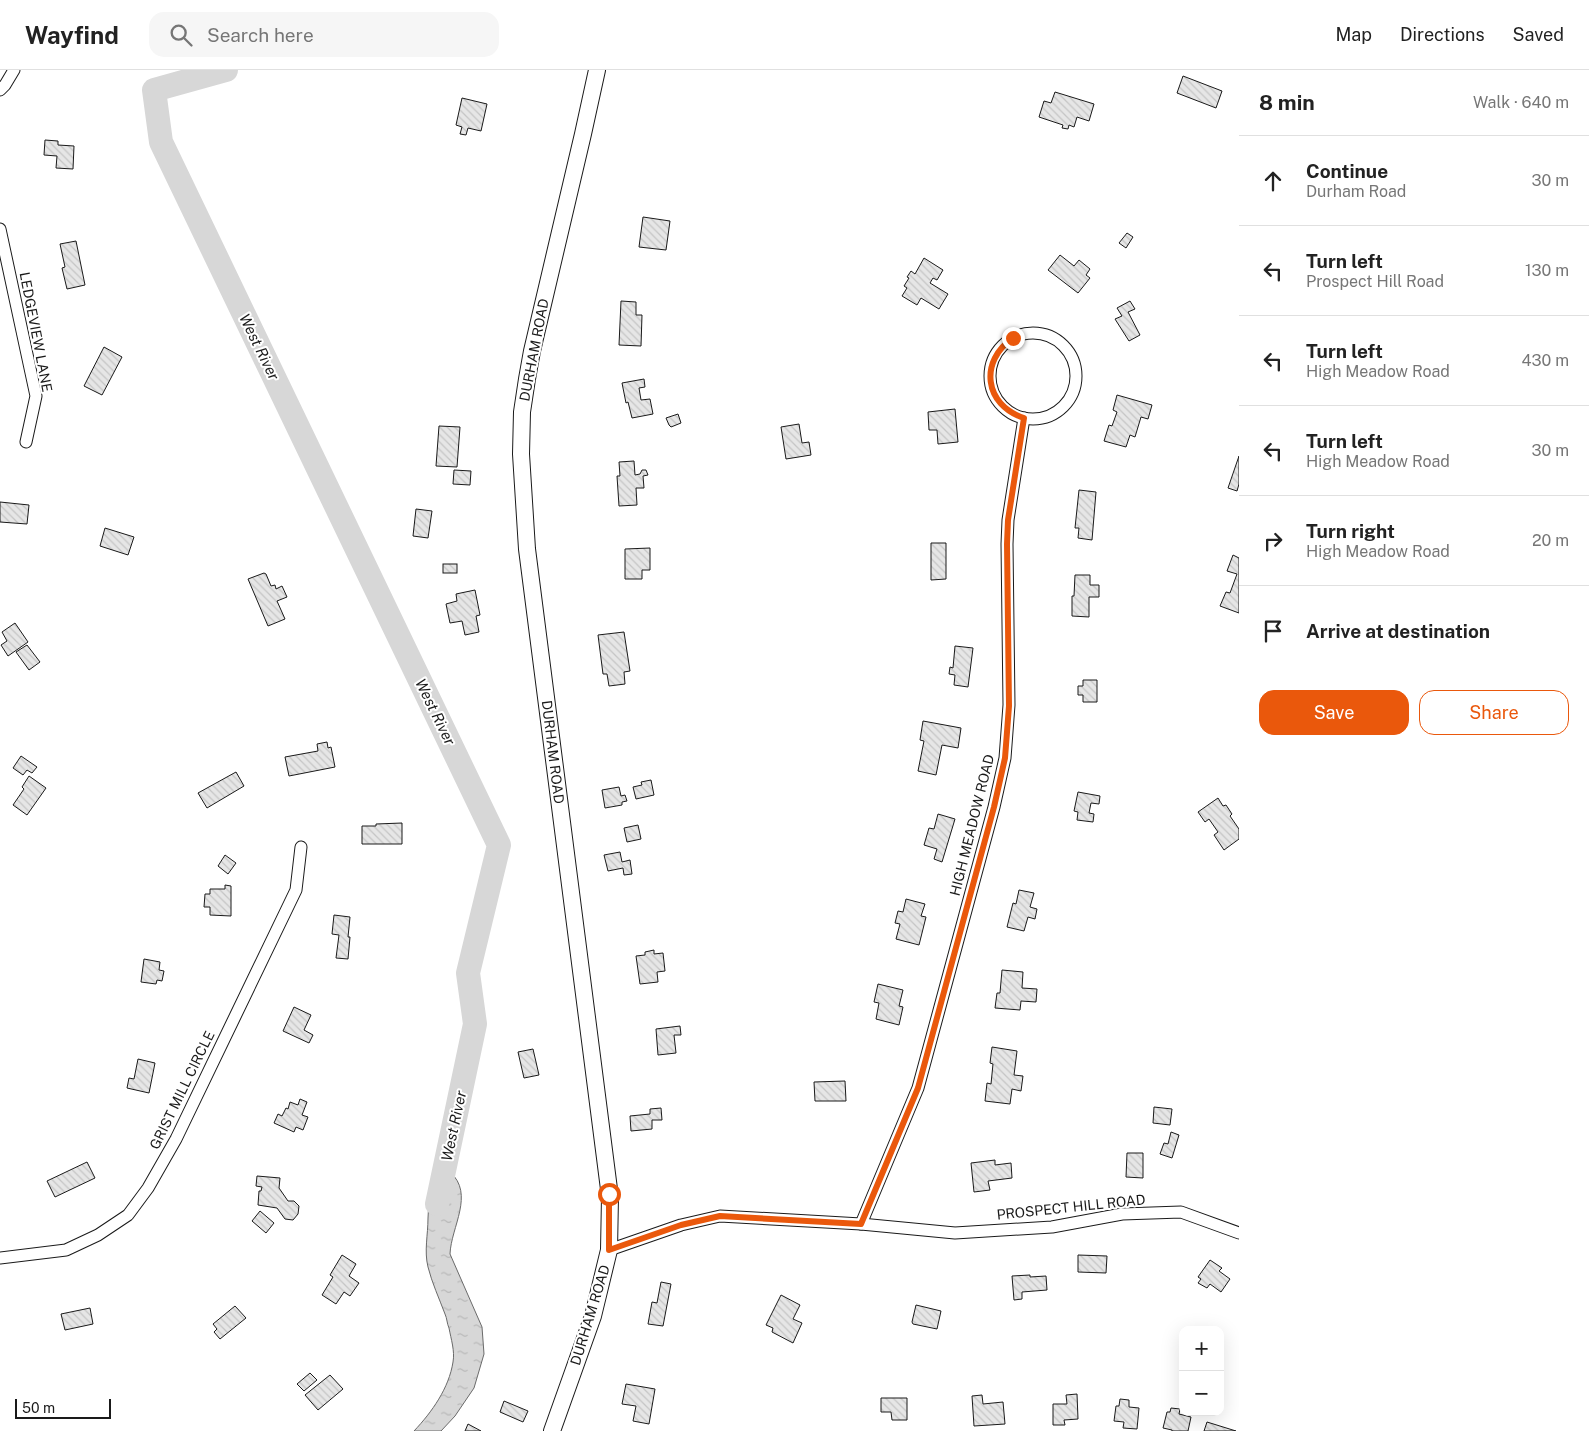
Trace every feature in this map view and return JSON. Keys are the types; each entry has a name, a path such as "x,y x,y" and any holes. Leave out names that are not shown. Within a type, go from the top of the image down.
{"main road":[{"name":"DURHAM ROAD","path":"552,1431 593,1316 609,1250 610,1197 527,549 521,454 522,412 532,351 597,70"}],"street":[{"path":"0,90 14,70"},
{"name":"LEDGEVIEW LANE","path":"0,229 36,396 26,442"},
{"path":"1030,333 1047,335 1062,344 1072,358 1076,367 1075,386 1067,403 1052,415 1033,419 1024,418 1008,411 996,398 991,381 992,364 1000,349 1013,338 1030,333"},
{"name":"HIGH MEADOW ROAD","path":"861,1224 918,1088 994,807 1005,758 1009,706 1008,520 1024,418"},
{"name":"GRIST MILL CIRCLE","path":"0,1258 66,1250 98,1236 128,1215 148,1188 176,1139 296,890 301,847"},
{"name":"PROSPECT HILL ROAD","path":"609,1250 681,1225 720,1216 861,1224 955,1233 1052,1227 1122,1214 1181,1212 1239,1233"}],"water":[{"path":"441,1172 450,1172 461,1190 460,1211 450,1254 482,1327 484,1354 474,1388 455,1416 441,1431 414,1431 433,1408 444,1390 451,1372 453,1358 446,1317 428,1267 426,1255 431,1188"}],"building":[{"path":"1183,76 1222,91 1216,108 1177,93"},
{"path":"1055,92 1094,104 1089,121 1077,117 1074,127 1069,125 1068,129 1062,128 1063,125 1039,117 1044,101 1051,103"},
{"path":"462,98 487,104 481,131 468,128 466,135 460,134 462,127 456,125"},
{"path":"45,140 58,141 58,145 74,146 73,169 56,168 57,156 44,155"},
{"path":"643,217 670,221 666,250 639,247"},
{"path":"1127,233 1133,237 1126,248 1119,243"},
{"path":"76,241 85,285 67,289 62,268 65,267 60,244"},
{"path":"1060,255 1074,266 1079,260 1090,269 1086,275 1090,278 1078,293 1048,270"},
{"path":"924,258 943,270 937,280 933,278 930,283 948,294 939,309 921,298 917,305 902,296 907,288 904,286 909,278 907,277 911,271 915,274"},
{"path":"621,301 636,302 636,315 642,315 641,346 619,345"},
{"path":"1130,301 1135,309 1128,312 1140,335 1129,341 1115,319 1122,316 1117,308"},
{"path":"104,347 122,357 102,395 84,386"},
{"path":"644,379 645,387 639,388 641,400 650,399 653,414 632,418 628,402 626,403 622,383"},
{"path":"1117,395 1152,405 1148,419 1141,417 1135,437 1130,435 1126,447 1104,441 1109,425 1112,426 1117,412 1113,410"},
{"path":"955,409 958,442 938,444 937,430 929,430 928,412"},
{"path":"678,414 681,423 671,427 666,418"},
{"path":"799,424 802,443 809,442 811,455 786,459 781,427"},
{"path":"439,426 460,427 457,467 436,466"},
{"path":"1239,456 1239,484 1237,491 1228,488"},
{"path":"634,461 635,475 640,474 642,470 646,470 648,475 643,476 644,488 636,488 637,505 619,506 617,476 620,476 619,462"},
{"path":"454,470 471,471 470,485 453,484"},
{"path":"1079,490 1096,492 1092,540 1078,538 1079,528 1075,528"},
{"path":"0,502 29,505 27,524 0,522"},
{"path":"416,509 432,511 428,538 413,536"},
{"path":"105,528 134,537 128,555 100,546"},
{"path":"931,543 946,543 946,579 931,580"},
{"path":"650,548 650,570 642,570 642,579 625,579 625,549"},
{"path":"1233,555 1239,558 1239,613 1220,606 1226,592 1230,593 1237,574 1227,571"},
{"path":"443,564 457,564 457,573 443,573"},
{"path":"264,573 271,586 275,585 276,589 282,586 287,597 277,601 285,619 268,626 248,579"},
{"path":"1075,575 1090,575 1090,585 1099,585 1099,597 1089,597 1089,617 1072,616"},
{"path":"475,590 480,615 476,616 479,632 465,635 462,621 450,623 446,604 457,601 456,594"},
{"path":"15,623 28,642 8,656 1,645 7,641 2,632"},
{"path":"624,632 630,671 624,672 625,684 609,686 607,674 603,674 598,635"},
{"path":"27,645 40,662 29,670 16,652"},
{"path":"955,646 973,648 968,687 954,685 955,675 949,674 950,667 953,668"},
{"path":"1083,680 1097,680 1097,702 1083,702 1083,695 1078,695 1078,686 1083,686"},
{"path":"923,721 961,728 958,748 942,745 936,775 918,771 924,741 920,740"},
{"path":"327,742 328,748 331,747 335,767 289,776 285,757 318,751 317,744"},
{"path":"21,756 37,767 32,773 27,770 23,775 13,768"},
{"path":"236,772 244,786 207,808 198,793"},
{"path":"29,776 46,788 27,815 13,805 24,789 22,787"},
{"path":"651,780 654,795 636,799 633,787 642,785 641,782"},
{"path":"619,787 621,796 625,795 627,801 622,802 622,805 605,808 602,790"},
{"path":"1078,792 1100,796 1099,804 1091,803 1089,813 1094,814 1093,822 1077,820 1078,812 1074,811"},
{"path":"1218,798 1223,806 1226,805 1232,814 1230,816 1239,829 1239,839 1224,850 1214,835 1218,832 1209,819 1205,822 1198,812"},
{"path":"938,814 955,819 942,862 934,859 937,849 924,845 929,828 934,829"},
{"path":"402,823 402,844 362,844 362,826"},
{"path":"638,825 641,839 627,842 624,828"},
{"path":"620,852 622,862 630,860 632,874 624,875 623,868 608,871 604,855"},
{"path":"225,855 236,863 228,874 218,866"},
{"path":"225,885 231,886 231,916 210,915 210,907 204,907 205,894 210,894 210,889 225,889"},
{"path":"1019,890 1034,893 1030,907 1037,909 1035,919 1028,917 1024,931 1007,927 1013,903 1016,904"},
{"path":"906,899 925,904 921,916 926,917 919,945 896,939 900,924 895,923 898,911 903,912"},
{"path":"334,915 350,917 348,959 336,958 339,935 332,934"},
{"path":"654,950 654,954 663,953 665,971 657,972 658,982 640,984 636,956 645,955 645,952"},
{"path":"144,959 160,962 159,970 164,971 162,981 157,980 156,984 141,982"},
{"path":"1002,970 1023,972 1022,988 1037,989 1036,1002 1021,1001 1020,1010 995,1008 997,993 1000,993"},
{"path":"878,984 903,990 899,1006 903,1007 899,1025 876,1019 879,1003 874,1002"},
{"path":"294,1007 311,1015 304,1030 313,1035 309,1043 283,1031"},
{"path":"680,1026 681,1035 674,1035 676,1053 658,1055 656,1029"},
{"path":"992,1047 1017,1051 1014,1075 1023,1076 1021,1091 1012,1089 1010,1104 985,1101 987,1083 991,1084 993,1064 990,1063"},
{"path":"533,1049 539,1075 524,1078 518,1052"},
{"path":"138,1059 155,1063 149,1093 127,1088 129,1078 134,1079"},
{"path":"845,1081 846,1101 815,1101 814,1082"},
{"path":"300,1099 307,1102 302,1115 308,1117 303,1130 296,1127 294,1132 274,1123 278,1114 282,1116 286,1108 288,1109 290,1102 298,1105"},
{"path":"1154,1107 1172,1109 1170,1125 1153,1123"},
{"path":"661,1108 662,1120 652,1120 652,1129 631,1131 630,1116 650,1114 650,1109"},
{"path":"1171,1132 1179,1135 1172,1158 1160,1154 1164,1143 1168,1144"},
{"path":"1127,1153 1143,1153 1143,1178 1126,1177"},
{"path":"995,1160 995,1165 1011,1163 1012,1178 988,1181 990,1190 974,1192 971,1163"},
{"path":"87,1162 95,1178 55,1197 47,1181"},
{"path":"257,1176 280,1178 279,1188 288,1201 294,1201 299,1206 298,1214 293,1220 285,1219 277,1208 258,1205 259,1191 261,1191 262,1187 256,1186"},
{"path":"260,1211 274,1223 266,1233 252,1221"},
{"path":"342,1255 356,1264 349,1276 359,1283 350,1296 344,1292 336,1304 322,1295 333,1277 330,1275"},
{"path":"1078,1255 1107,1256 1106,1273 1078,1272"},
{"path":"1210,1260 1222,1268 1219,1271 1230,1279 1221,1292 1210,1284 1207,1288 1198,1283 1201,1279 1198,1277"},
{"path":"1030,1275 1030,1277 1046,1276 1047,1290 1022,1292 1022,1299 1014,1300 1012,1276"},
{"path":"661,1282 671,1284 663,1326 648,1324 652,1302 657,1303"},
{"path":"781,1295 800,1305 793,1319 802,1323 793,1343 772,1332 773,1328 766,1325"},
{"path":"916,1305 941,1311 937,1329 913,1324"},
{"path":"235,1306 246,1318 220,1339 214,1332 217,1329 213,1324"},
{"path":"90,1308 93,1324 65,1330 61,1314"},
{"path":"310,1373 317,1380 304,1391 297,1384"},
{"path":"330,1375 343,1389 318,1410 305,1395"},
{"path":"626,1384 655,1389 649,1424 633,1421 636,1406 622,1404"},
{"path":"1077,1394 1078,1419 1064,1420 1065,1425 1053,1425 1053,1404 1067,1404 1066,1395"},
{"path":"982,1395 983,1404 1003,1402 1005,1424 974,1426 972,1396"},
{"path":"881,1398 907,1398 907,1420 892,1420 891,1412 881,1412"},
{"path":"1120,1399 1129,1400 1129,1407 1139,1408 1137,1429 1123,1428 1124,1422 1114,1421 1116,1406 1119,1406"},
{"path":"504,1401 528,1411 523,1422 500,1412"},
{"path":"1171,1408 1179,1409 1179,1416 1191,1417 1188,1431 1172,1431 1163,1428 1167,1412 1170,1412"},
{"path":"1207,1422 1236,1431 1204,1431"},
{"path":"468,1424 481,1431 465,1431"}],"waterway":[{"name":"West River","path":"226,70 154,90 161,142 499,845 468,973 475,1024 437,1204"}],"route":[{"path":"609,1194 609,1250 681,1225 720,1216 861,1224 918,1088 994,807 1005,758 1009,706 1008,520 1024,418 1008,411 996,398 990,373 995,356 1013,338"}]}
